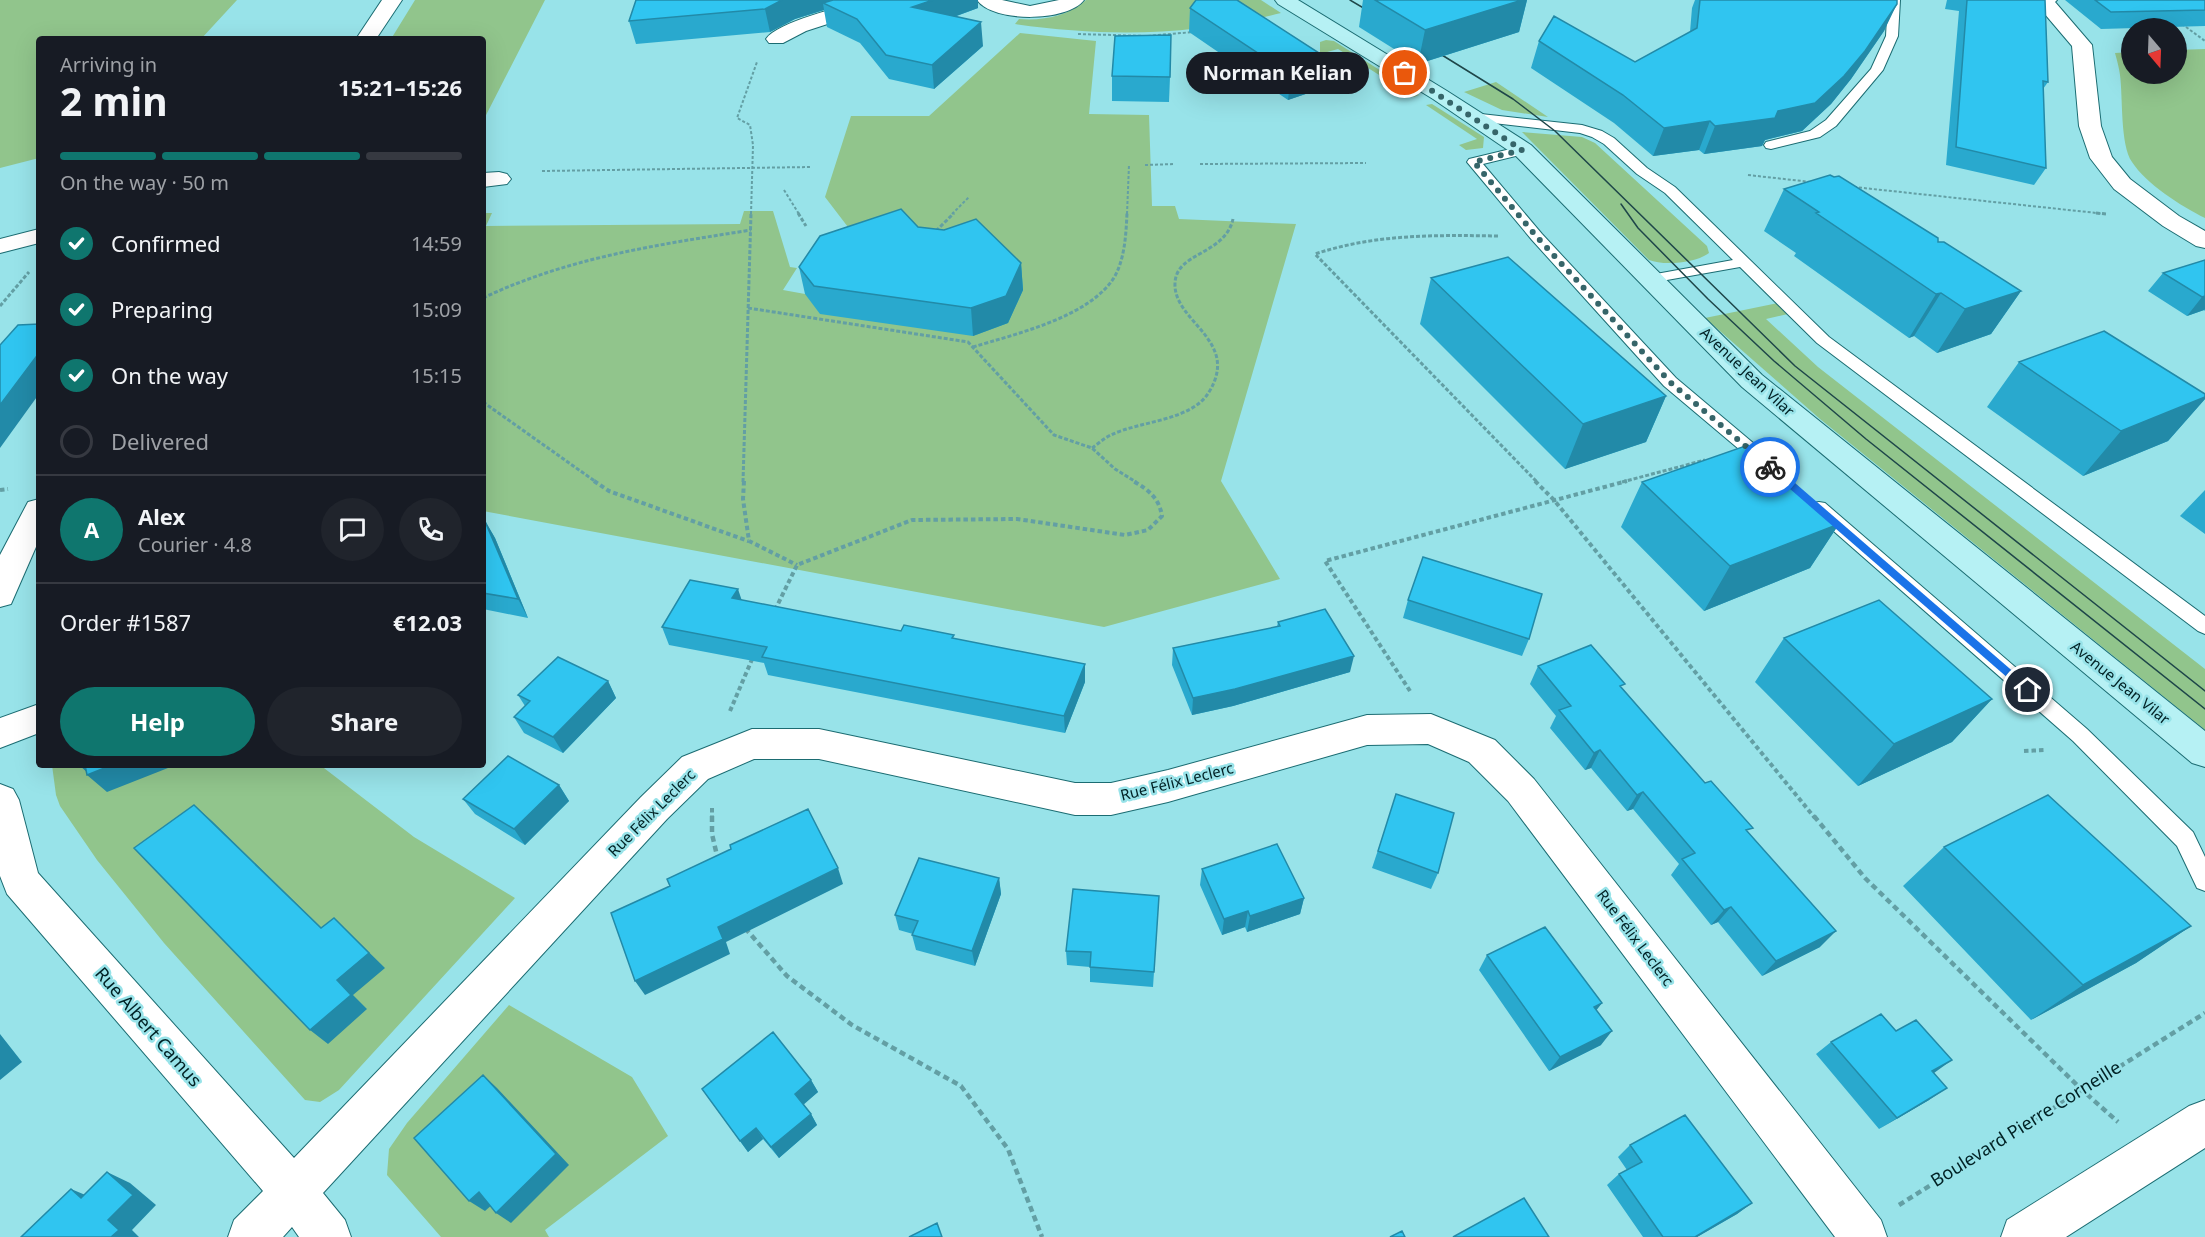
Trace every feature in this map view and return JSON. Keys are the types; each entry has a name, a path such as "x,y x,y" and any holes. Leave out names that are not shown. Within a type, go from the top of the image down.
{"main road":[{"name":"Avenue Jean Vilar","path":"1285,0 1522,150 1752,381 2205,752"}],"street":[{"path":"368,36 392,0"},
{"path":"776,39 799,27 882,0"},
{"path":"987,0 1020,12 1054,10 1074,0"},
{"path":"2047,0 2044,2 2082,45 2090,126 2101,158 2122,184 2171,221 2205,241"},
{"path":"0,246 36,237"},
{"path":"0,595 13,560 36,516"},
{"path":"0,733 36,719"},
{"name":"Rue Félix Leclerc","path":"251,1237 654,808 695,768 712,760 752,744 819,744 1075,799 1112,799 1168,786 1367,730 1431,729 1482,750 1521,790 1862,1234"},
{"name":"Rue Albert Camus","path":"0,800 11,888 294,1192 328,1237"},
{"path":"2024,1237 2205,1122"}],"lane":[{"path":"1771,146 1815,134 1831,123 1877,70 1892,36 1894,0"},
{"path":"1472,117 1582,129 1609,141 1642,171 1670,190 1823,340 2205,626"},
{"path":"1522,150 1474,162 1537,237 1670,382 1776,472"},
{"path":"1650,279 1744,262"},
{"path":"1803,495 2080,735 2185,839 2205,881"}],"path":[{"path":"2187,28 2205,41"},
{"path":"1077,34 1147,36 1199,31"},
{"path":"749,541 743,499 753,145 750,125"},
{"path":"1200,164 1366,163"},
{"path":"1145,165 1174,164"},
{"path":"973,347 1065,316 1112,283 1122,259 1128,165"},
{"path":"542,171 811,167"},
{"path":"1748,175 1817,183"},
{"path":"1852,187 2115,215"},
{"path":"784,190 806,226"},
{"path":"932,235 969,197"},
{"path":"1092,448 1111,435 1195,408 1206,400 1215,385 1217,370 1214,352 1209,339 1178,297 1174,286 1176,275 1184,264 1214,246 1229,232 1233,219"},
{"path":"928,229 940,228"},
{"path":"486,297 540,272 598,254 751,230"},
{"path":"1537,237 1402,234 1335,246 1315,254 1554,500 1865,878 2080,1089 2154,1154"},
{"path":"0,306 31,269"},
{"path":"748,308 968,342 1054,435 1092,448 1115,469 1150,491 1160,504 1162,516 1148,530 1125,535 1017,519 912,520 797,565 773,615"},
{"path":"486,404 609,491 749,541 797,565"},
{"path":"1431,729 1402,676 1325,561 1749,448"},
{"path":"719,863 712,834 712,760 739,685 754,655"},
{"path":"744,926 787,976 852,1024 961,1086 1008,1149 1042,1237"},
{"name":"Boulevard Pierre Corneille","path":"1862,1234 2080,1089 2205,1013"}],"green space":[{"path":"0,0 237,0 204,36 36,36 36,159 0,168"},
{"path":"415,0 545,0 486,115 486,36 393,36"},
{"path":"1086,0 1261,0 1281,13 1214,26 1148,32 1083,31 1015,24 1019,19 1046,18 1063,14"},
{"path":"1020,33 1096,41 1089,114 1149,115 1152,206 1175,206 1179,219 1296,224 1221,481 1280,579 1104,627 486,512 486,226 740,224 744,211 773,211 790,267 797,268 783,290 805,294 851,231 825,197 851,116 929,116"},
{"path":"1334,41 1419,95 1414,97 1338,49 1320,54 1320,42"},
{"path":"2205,49 2205,218 2175,201 2155,186 2132,162 2125,144 2120,75 2115,53 2121,53 2121,84 2187,84 2187,50"},
{"path":"1496,82 1548,117 1502,110 1464,92"},
{"path":"1432,104 1484,137 1483,148 1466,150 1459,145 1477,139 1426,105"},
{"path":"1522,132 1582,137 1595,143 1707,246 1709,253 1696,259 1680,262 1663,263 1649,260"},
{"path":"486,213 492,213 486,226"},
{"path":"1778,303 1788,314 1766,319 1818,367 2205,669 2205,730 1820,419 1705,318"},
{"path":"52,768 324,768 414,837 515,898 339,1090 320,1102 305,1100 164,943 97,860 60,806"},
{"path":"509,1005 632,1077 668,1136 545,1230 549,1237 441,1237 387,1175 389,1149 407,1123"}],"building":[{"path":"636,0 782,0 765,9 629,21"},
{"path":"833,0 933,0 912,7 981,22 932,65 886,55 857,19 823,3"},
{"path":"1196,0 1237,0 1333,62 1291,75 1190,8"},
{"path":"1375,0 1522,0 1425,30"},
{"path":"1700,0 1897,0 1897,4 1865,51 1844,76 1815,103 1778,111 1775,118 1715,126 1710,121 1664,128 1623,95 1539,41 1554,16 1635,62 1697,28"},
{"path":"1967,0 2045,0 2048,82 2043,81 2046,168 1956,147"},
{"path":"2095,0 2205,0 2205,10 2111,12"},
{"path":"1171,35 1170,77 1112,76 1115,36"},
{"path":"1830,175 1839,176 1938,238 1938,242 1944,242 2021,291 1965,309 1941,293 1936,294 1784,189"},
{"path":"901,209 918,227 944,230 976,219 1021,263 1006,296 971,308 814,286 799,267 820,236"},
{"path":"1508,257 1666,396 1583,424 1431,278"},
{"path":"2205,260 2205,296 2202,297 2163,273"},
{"path":"36,324 36,357 0,405 0,345 18,325"},
{"path":"2104,331 2205,394 2205,397 2121,431 2019,362"},
{"path":"1748,445 1839,524 1730,566 1642,482"},
{"path":"486,524 518,599 486,594"},
{"path":"1423,557 1542,594 1529,639 1408,600"},
{"path":"690,580 738,589 732,598 901,631 904,625 954,635 952,638 1085,664 1064,716 762,657 767,647 662,627"},
{"path":"1879,600 1992,699 1894,744 1784,638"},
{"path":"1325,609 1354,656 1235,689 1193,698 1173,648 1280,626 1278,622"},
{"path":"1591,645 1625,684 1620,686 1705,783 1711,781 1753,828 1746,830 1836,931 1776,961 1731,907 1724,910 1682,859 1695,853 1643,792 1637,795 1600,750 1594,753 1559,710 1571,706 1538,666"},
{"path":"558,657 608,681 553,737 514,717 530,701 518,695"},
{"path":"508,756 559,785 514,829 463,799"},
{"path":"86,768 104,768 87,775"},
{"path":"1396,794 1454,813 1438,873 1378,851"},
{"path":"2048,795 2191,926 2083,985 1944,847"},
{"path":"194,805 321,928 334,918 369,953 337,980 351,995 310,1030 134,848"},
{"path":"808,809 838,868 718,927 723,939 635,981 611,913 670,886 667,879 731,849 730,845"},
{"path":"1277,844 1304,898 1250,916 1248,911 1224,919 1202,869"},
{"path":"919,858 999,878 972,951 912,935 918,921 895,915"},
{"path":"1073,889 1159,896 1154,972 1090,967 1091,952 1066,951"},
{"path":"1545,927 1602,1003 1594,1007 1612,1031 1560,1057 1487,955"},
{"path":"1881,1014 1896,1031 1916,1020 1952,1060 1932,1071 1947,1088 1897,1118 1831,1042"},
{"path":"773,1032 811,1080 795,1094 811,1114 771,1147 756,1128 740,1141 702,1089"},
{"path":"483,1075 556,1154 496,1213 479,1192 469,1201 414,1138"},
{"path":"1685,1115 1752,1203 1695,1237 1663,1237 1619,1174 1642,1162 1630,1145"},
{"path":"107,1172 133,1195 108,1220 119,1230 111,1237 21,1237 71,1189 81,1198"},
{"path":"1524,1198 1549,1237 1453,1237"},
{"path":"937,1223 942,1237 909,1237"},
{"path":"1402,1231 1405,1237 1390,1237"}],"tram line":[{"path":"1350,0 1377,16"},
{"path":"1429,47 1513,99 1555,131 1795,366 2205,691"},
{"path":"1621,204 1638,228 1708,299 1774,361 1866,439 2205,709"}],"way so far":[{"path":"1405,73 1522,150 1474,162 1537,237 1670,382 1770,467"}],"place":[{"name":"Norman Kelian","path":"1405,73"}],"route":[{"path":"1770,467 2028,690"}]}
